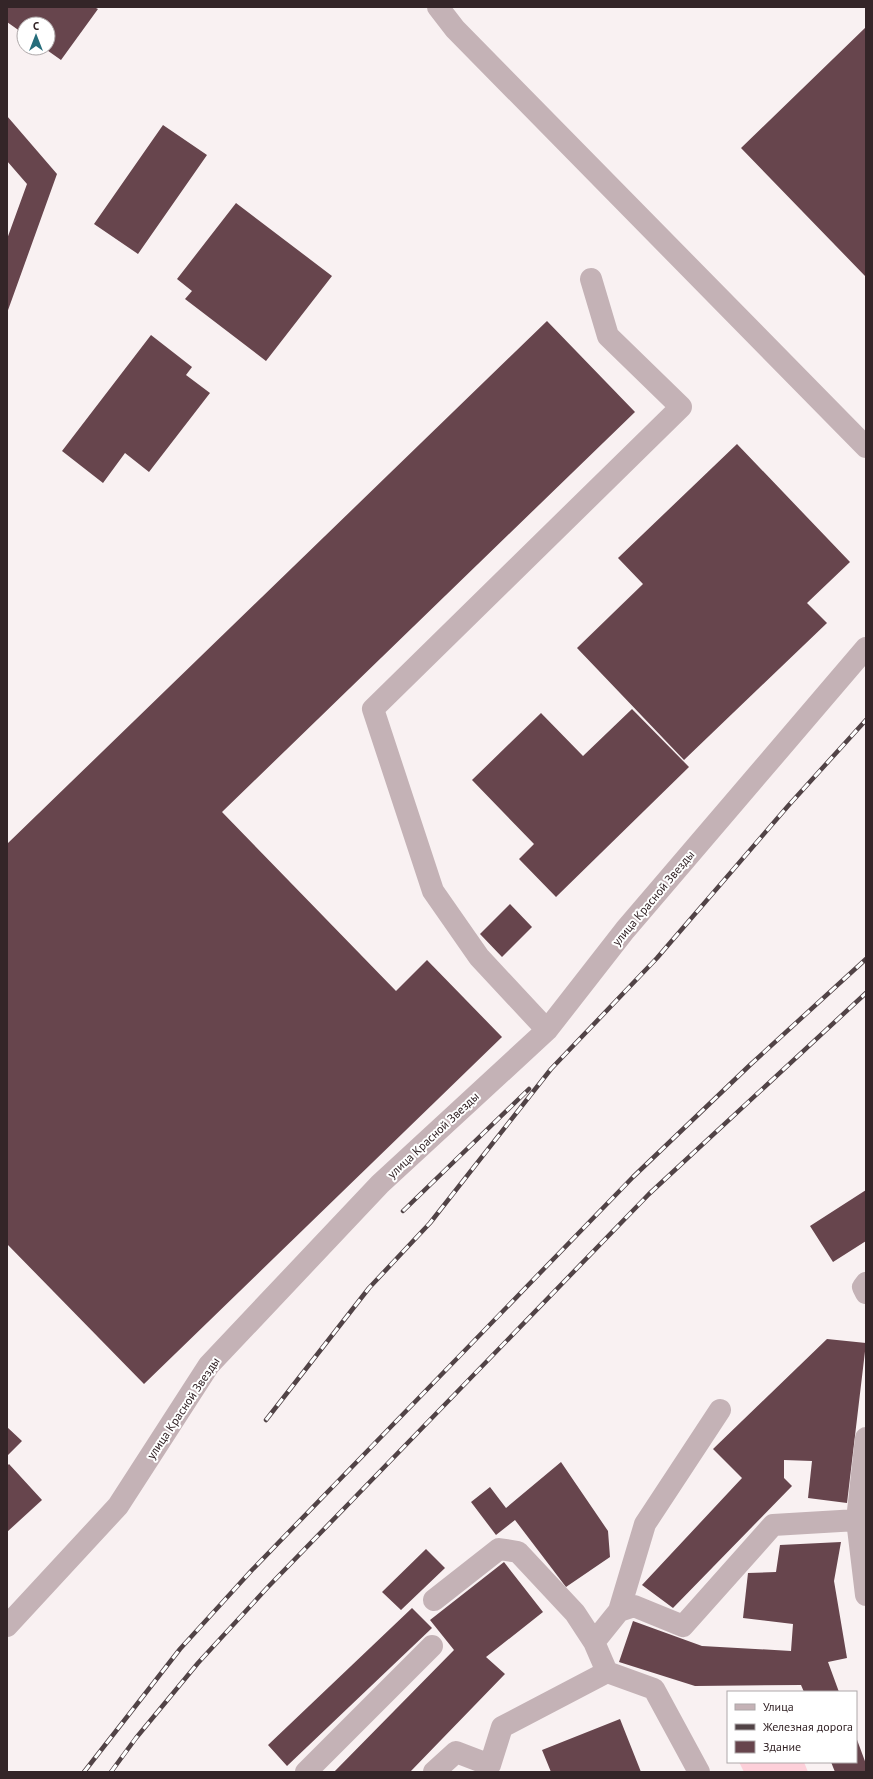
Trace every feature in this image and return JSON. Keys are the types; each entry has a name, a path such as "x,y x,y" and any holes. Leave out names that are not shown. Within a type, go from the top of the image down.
{"street":[{"path":"438,7 461,34 866,447"},
{"path":"547,1030 479,957 433,891 373,709 681,407 608,336 592,279"},
{"name":"улица Красной Звезды","path":"7,1626 118,1506 209,1365 380,1184 547,1030 625,930 866,648"},
{"path":"866,1283 863,1287 866,1293"},
{"path":"594,1642 619,1611 645,1524 720,1410"},
{"path":"866,1438 857,1520 866,1595"},
{"path":"619,1611 634,1606 683,1626 773,1525 857,1520"},
{"path":"434,1600 499,1549 518,1552 575,1613 594,1642 607,1672 654,1689 699,1772"},
{"path":"306,1772 432,1646"},
{"path":"434,1772 456,1752 491,1768 502,1727 607,1672"}],"shaded area":[{"path":"740,1763 804,1763 808,1772 744,1772"}],"building":[{"path":"7,7 94,7 98,9 61,60 55,56 56,16 16,16 16,28 7,22"},
{"path":"866,27 866,277 741,148"},
{"path":"7,116 57,174 7,313 7,239 27,184 7,161"},
{"path":"163,125 207,155 138,254 94,224"},
{"path":"236,203 332,276 266,361 185,299 192,291 177,279"},
{"path":"547,321 635,412 222,812 396,991 427,960 502,1037 144,1384 7,1244 7,844"},
{"path":"151,335 192,367 186,375 210,393 149,472 125,453 103,483 62,451"},
{"path":"737,444 850,562 807,603 827,623 684,760 577,648 643,584 618,558"},
{"path":"632,709 689,767 556,897 519,859 534,844 472,780 541,713 583,756"},
{"path":"510,904 532,927 502,957 480,934"},
{"path":"866,1190 866,1241 833,1262 810,1226"},
{"path":"827,1339 866,1343 847,1503 808,1498 812,1461 784,1460 784,1478 792,1486 673,1608 642,1585 742,1478 713,1449"},
{"path":"7,1427 22,1441 7,1456"},
{"path":"561,1462 608,1531 610,1557 566,1587 515,1520 496,1535 471,1502 490,1487 506,1508"},
{"path":"9,1464 42,1500 7,1532 7,1466"},
{"path":"841,1542 834,1581 847,1658 828,1662 839,1691 804,1691 801,1685 695,1686 619,1662 633,1621 702,1646 791,1651 793,1624 743,1618 748,1573 776,1572 780,1545"},
{"path":"426,1549 445,1568 401,1610 382,1592"},
{"path":"504,1562 543,1612 486,1657 505,1674 410,1772 334,1772 454,1650 430,1620"},
{"path":"412,1608 432,1628 287,1766 268,1745"},
{"path":"620,1719 641,1772 551,1772 542,1750"},
{"path":"857,1740 866,1764 866,1772 835,1772 831,1763 857,1763"}],"railway":[{"path":"266,1420 369,1288 430,1223 551,1069 657,958 788,806 866,720"},
{"path":"84,1772 180,1649 252,1570 633,1177 750,1065 866,959"},
{"path":"111,1772 136,1738 198,1663 267,1588 649,1194 866,993"},
{"path":"403,1211 529,1089"}]}
